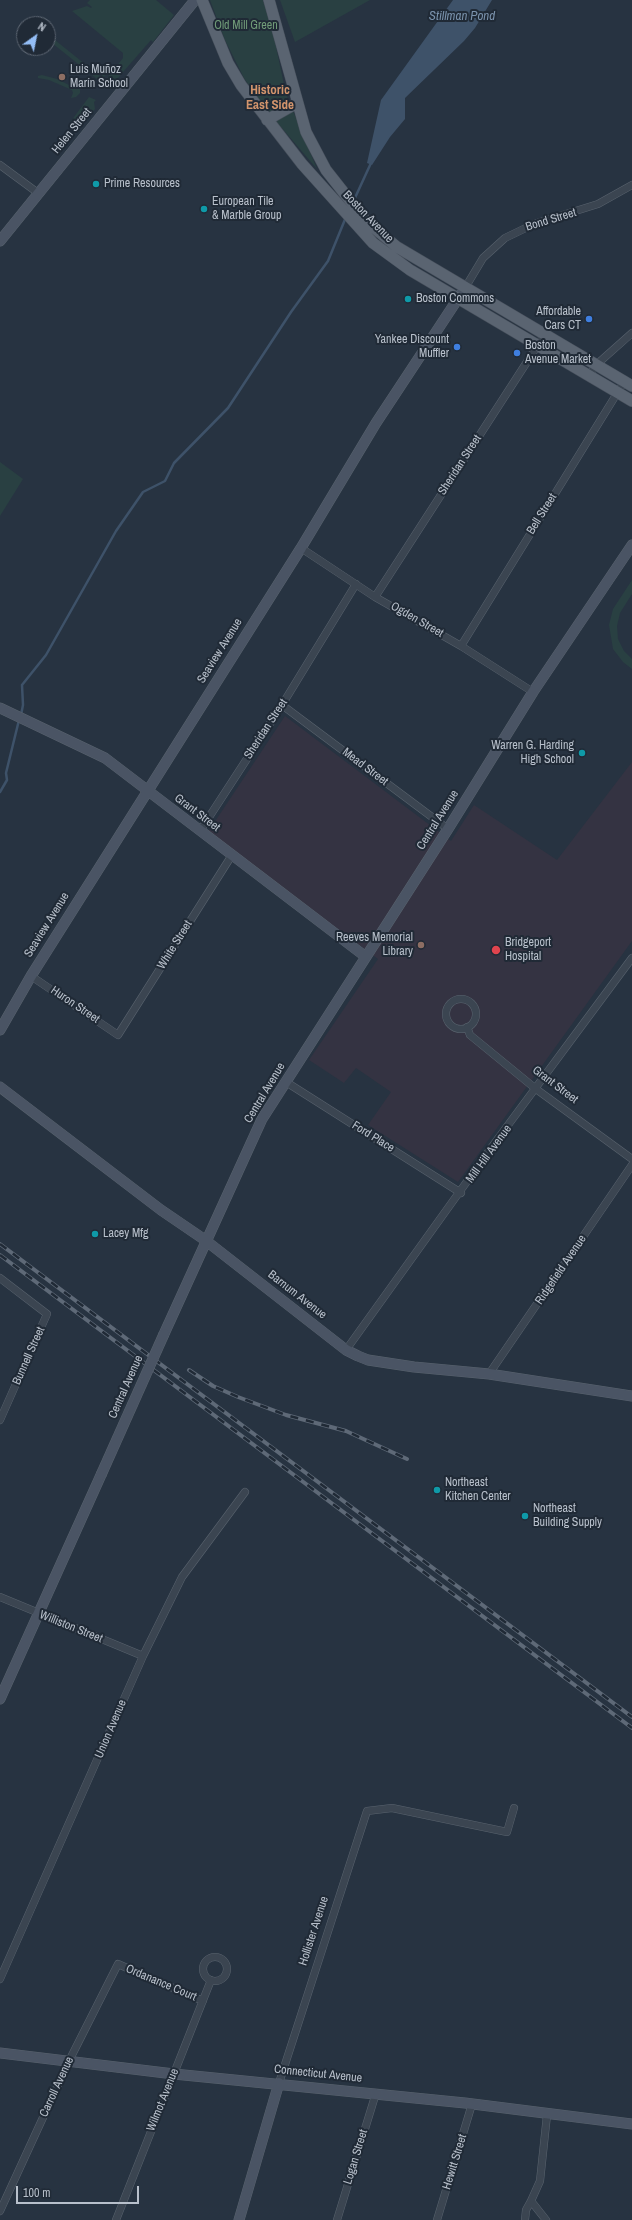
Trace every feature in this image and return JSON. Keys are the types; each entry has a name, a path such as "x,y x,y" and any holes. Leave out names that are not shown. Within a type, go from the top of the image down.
{"main road":[{"name":"Helen Street","path":"0,241 195,0"},
{"name":"Boston Avenue","path":"202,0 228,63 267,120 362,233 396,261 632,401"},
{"name":"Boston Avenue","path":"269,0 306,132 318,158 349,201 368,222 397,247 628,384"},
{"path":"267,120 297,103"},
{"name":"Seaview Avenue","path":"0,1030 31,976 301,548 376,423 465,288"},
{"path":"501,324 508,313"},
{"name":"Central Avenue","path":"0,1699 205,1240 262,1119 448,829 533,692 632,545"},
{"name":"Grant Street","path":"0,708 105,758 147,792 366,958"},
{"name":"Barnum Avenue","path":"0,1087 160,1210 205,1240 346,1350 368,1360 414,1368 489,1374 632,1396"},
{"name":"Connecticut Avenue","path":"0,2053 174,2074 279,2083 472,2104 547,2115 632,2124"},
{"name":"Hollister Avenue","path":"239,2220 279,2083"}],"street":[{"path":"0,165 38,193"},
{"name":"Bond Street","path":"465,288 483,258 505,238 534,224 598,204 632,185"},
{"name":"Sheridan Street","path":"375,597 545,334"},
{"path":"589,376 596,365 632,334"},
{"name":"Bell Street","path":"460,646 617,393 628,384"},
{"name":"Ogden Street","path":"301,548 375,597 460,646 533,692"},
{"name":"Sheridan Street","path":"200,831 282,705 356,584"},
{"name":"Mead Street","path":"282,705 448,829"},
{"name":"White Street","path":"118,1035 232,856"},
{"name":"Mill Hill Avenue","path":"346,1350 632,958"},
{"name":"Huron Street","path":"31,976 118,1035"},
{"path":"456,1000 466,1000 474,1006 474,1020 467,1027 458,1028 447,1019 449,1006 456,1000"},
{"name":"Grant Street","path":"467,1027 470,1035 536,1089 632,1159"},
{"name":"Ford Place","path":"286,1082 461,1193"},
{"name":"Ridgefield Avenue","path":"489,1374 632,1165"},
{"name":"Bunnell Street","path":"0,1278 48,1314 0,1420"},
{"name":"Union Avenue","path":"0,1979 143,1656 182,1577 245,1492"},
{"name":"Williston Street","path":"0,1597 143,1656"},
{"name":"Hollister Avenue","path":"279,2083 367,1811 392,1808 507,1832 514,1808"},
{"name":"Ordanance Court","path":"118,1964 203,2001"},
{"name":"Carroll Avenue","path":"0,2211 69,2061 118,1964"},
{"name":"Wilmot Avenue","path":"116,2220 212,1980"},
{"name":"Logan Street","path":"337,2220 376,2094"},
{"name":"Hewitt Street","path":"437,2220 472,2104"},
{"path":"525,2220 526,2210 540,2181 547,2115"},
{"path":"531,2201 546,2220"}],"shaded area":[{"name":"Bridgeport Hospital","path":"285,716 451,841 474,805 557,860 632,762 632,941 458,1182 368,1125 391,1092 356,1068 344,1083 309,1060 378,959 208,832"}],"green space":[{"path":"90,0 156,0 174,15 153,42 151,40 109,88 104,82 123,58 123,53 72,11 87,6 91,8 92,7 87,3"},
{"name":"Old Mill Green","path":"210,0 263,0 272,28 286,94 317,169 263,106 244,78 225,40"},
{"path":"280,0 370,0 295,42"},
{"path":"56,41 101,77 108,69 110,70 102,79 97,79 56,46"},
{"path":"42,75 57,79 77,89 80,87 80,93 76,97 71,98 73,93 72,90 49,80 38,78 38,76"},
{"path":"89,97 96,100 94,102 95,109 79,126 71,121"},
{"path":"0,462 23,479 0,516"},
{"path":"632,580 632,594 620,613 617,626 618,639 624,651 632,659 632,669 623,662 613,649 609,625 613,609"}],"water":[{"name":"Stillman Pond","path":"453,0 492,0 475,28 464,41 405,98 405,119 390,137 372,165 367,163 381,100"}],"waterway":[{"path":"354,200 371,163"},
{"path":"21,715 23,705 22,685 46,655 116,531 143,492 165,481 174,463 228,408 291,312 328,261 346,217"},
{"path":"0,792 7,780 6,773 19,720"}],"railway":[{"path":"0,1244 632,1717"},
{"path":"0,1255 632,1728"},
{"path":"189,1370 213,1386 238,1397 286,1415 346,1431 407,1459"}],"place":[{"name":"Luis Muñoz Marín School","path":"62,77"},
{"name":"Prime Resources","path":"96,184"},
{"name":"European Tile & Marble Group","path":"204,209"},
{"name":"Boston Commons","path":"408,299"},
{"name":"Affordable Cars CT","path":"589,319"},
{"name":"Yankee Discount Muffler","path":"457,347"},
{"name":"Boston Avenue Market","path":"517,353"},
{"name":"Warren G. Harding High School","path":"582,753"},
{"name":"Reeves Memorial Library","path":"421,945"},
{"name":"Bridgeport Hospital","path":"496,950"},
{"name":"Lacey Mfg","path":"95,1234"},
{"name":"Northeast Kitchen Center","path":"437,1490"},
{"name":"Northeast Building Supply","path":"525,1516"}],"district":[{"name":"Historic East Side","path":"270,98"}]}
